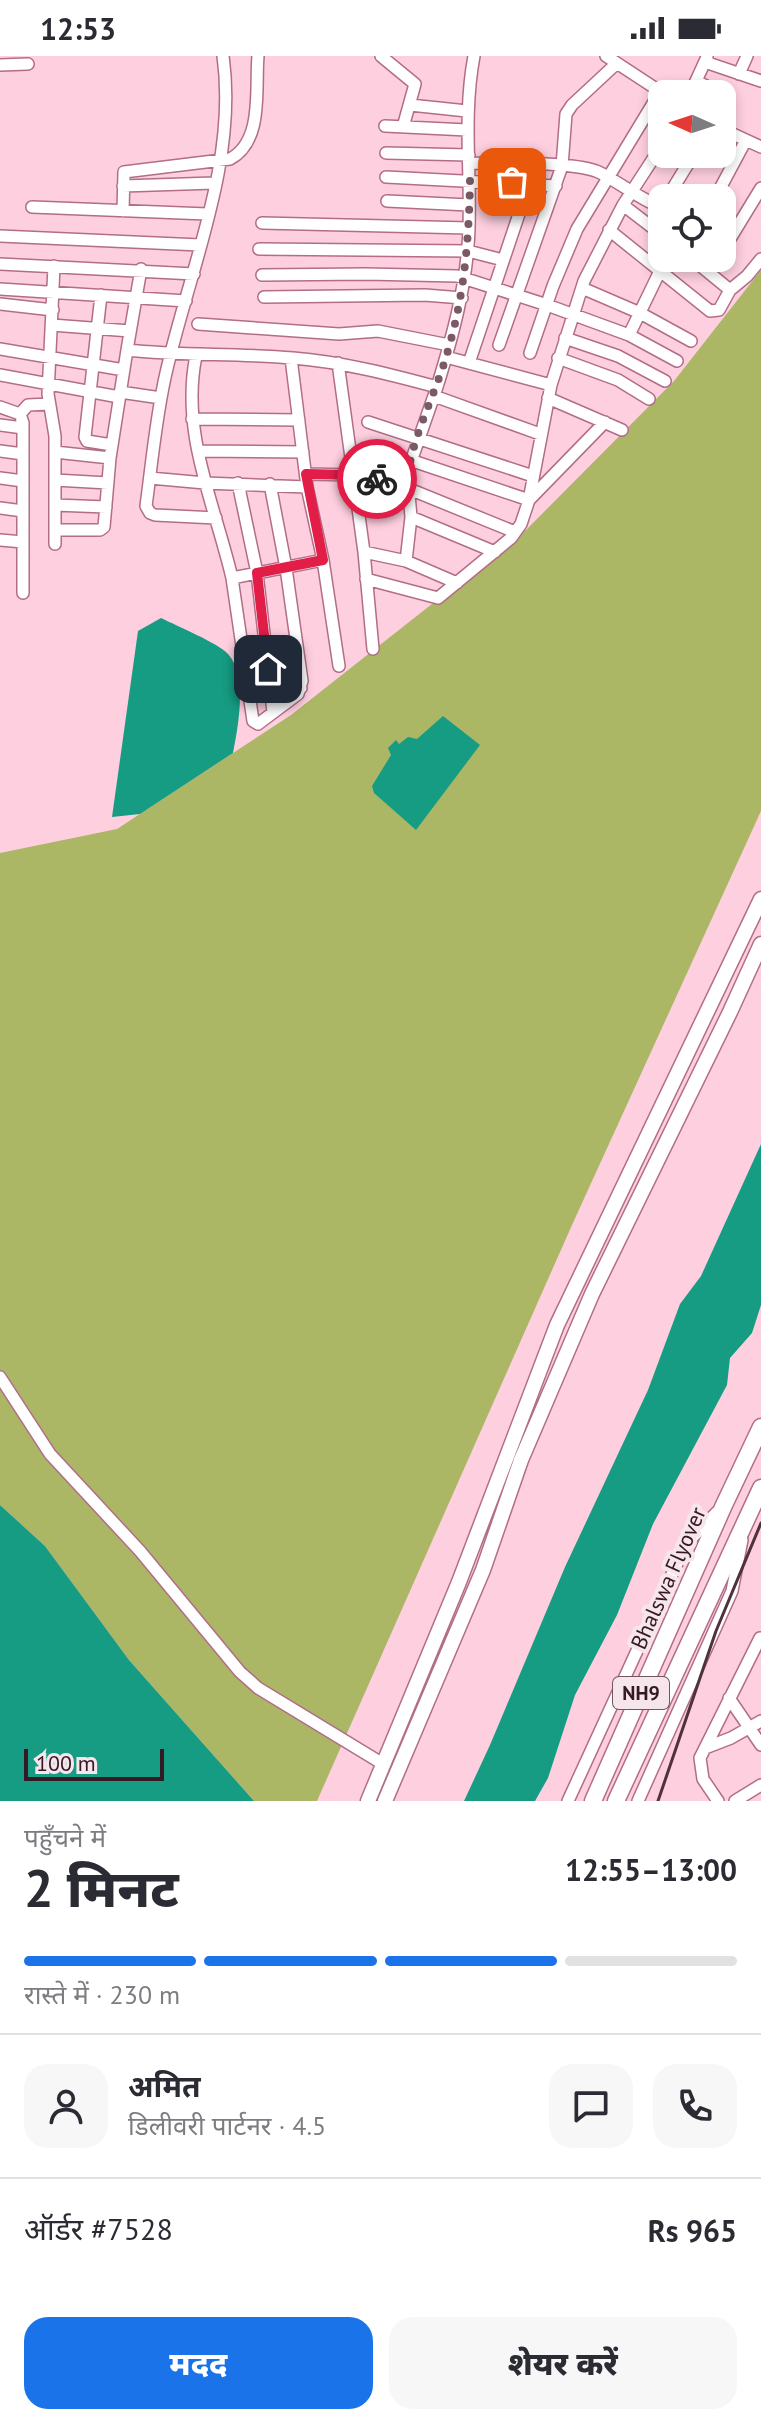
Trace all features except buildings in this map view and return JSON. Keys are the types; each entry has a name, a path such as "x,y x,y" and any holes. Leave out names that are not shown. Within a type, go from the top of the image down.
{"highway":[{"name":"Bhalswa Flyover","path":"593,1801 761,1427"},
{"name":"NH9","path":"747,1516 761,1488"},
{"name":"Bhalswa Flyover","path":"616,1801 747,1516"}],"main road":[{"path":"368,1801 459,1582 557,1325 761,899"},
{"path":"385,1801 476,1588 521,1460 592,1294 761,944"},
{"path":"459,1582 476,1588"}],"street":[{"path":"223,56 225,159 214,183 186,301 185,355 198,451 232,578 254,723 298,694 301,688 286,568 270,484"},
{"path":"123,211 123,175 127,171 225,159 241,151 254,120 258,56"},
{"path":"381,56 387,64 414,80 415,88 403,127"},
{"path":"406,561 411,517 407,487 410,460 435,392 462,298 469,228 467,111 474,56"},
{"path":"739,74 747,56"},
{"path":"696,80 706,58 761,81"},
{"path":"499,345 562,166 566,114 611,60 648,84"},
{"path":"0,65 28,64"},
{"path":"410,105 467,111"},
{"path":"530,353 577,229 648,115"},
{"path":"385,126 467,130"},
{"path":"736,135 761,147"},
{"path":"722,184 746,140"},
{"path":"386,153 595,171 648,201"},
{"path":"469,363 523,202 533,191 534,165"},
{"path":"366,579 435,599 495,552 521,524 529,500 551,385 572,315 609,230 648,167"},
{"path":"386,177 556,186"},
{"path":"123,186 214,183"},
{"path":"736,228 761,188"},
{"path":"387,201 469,205"},
{"path":"623,205 648,224"},
{"path":"32,207 207,214"},
{"path":"262,223 469,228"},
{"path":"609,230 648,261"},
{"path":"0,236 200,245"},
{"path":"259,249 468,251 503,260"},
{"path":"661,272 714,313 730,290 761,259"},
{"path":"0,264 194,274"},
{"path":"54,266 48,385 54,424 55,544"},
{"path":"55,530 103,529 110,458 141,269"},
{"path":"629,335 660,272"},
{"path":"709,273 730,290"},
{"path":"262,275 433,275 463,278 629,335 677,361"},
{"path":"582,288 640,313 691,341"},
{"path":"0,289 186,301"},
{"path":"101,295 85,440 112,445"},
{"path":"264,297 425,295 462,298"},
{"path":"0,304 53,310"},
{"path":"198,324 339,334 378,331 448,351 469,363 551,385"},
{"path":"52,325 130,331"},
{"path":"565,338 618,356 665,381"},
{"path":"0,349 124,370"},
{"path":"127,350 338,363 435,392 540,434"},
{"path":"185,355 161,398 146,506 150,513 216,518"},
{"path":"291,358 306,480 323,560 339,666"},
{"path":"558,358 618,380 649,399"},
{"path":"338,363 364,552 373,649"},
{"path":"0,375 89,391 161,398"},
{"path":"548,398 622,430"},
{"path":"20,414 28,405 49,404"},
{"path":"0,407 20,414"},
{"path":"20,414 23,428 23,593"},
{"path":"192,419 299,420"},
{"path":"368,422 533,476"},
{"path":"529,500 605,422"},
{"path":"0,425 23,428"},
{"path":"0,451 23,454"},
{"path":"198,451 303,452"},
{"path":"55,452 110,458"},
{"path":"410,460 529,500"},
{"path":"150,478 270,484 353,475 407,487 515,532"},
{"path":"0,478 23,481"},
{"path":"55,480 108,483"},
{"path":"238,483 257,573 273,712"},
{"path":"55,505 106,507"},
{"path":"0,508 23,511"},
{"path":"411,517 495,552"},
{"path":"0,540 23,542"},
{"path":"364,552 406,561 457,583"},
{"path":"232,578 323,560"},
{"path":"249,697 301,688"},
{"path":"0,1377 50,1454 112,1518 240,1672 258,1688 383,1764"},
{"path":"568,1801 686,1544 724,1505"},
{"path":"638,1801 732,1591 747,1516"},
{"path":"718,1801 703,1779 700,1758 760,1638"},
{"path":"729,1698 756,1725 761,1745"},
{"path":"705,1748 756,1725"},
{"path":"735,1801 761,1785"}],"shaded area":[{"path":"761,270 761,811 572,1225 317,1801 254,1801 129,1660 45,1546 0,1505 0,853 117,829 291,715 527,529 674,381"},
{"path":"161,618 216,645 228,654 234,664 240,702 233,753 140,814 112,817 138,631"},
{"path":"443,716 480,745 416,830 374,793 372,786 391,755 388,748 396,740 399,744 408,737 417,739"},
{"path":"761,1144 761,1305 752,1333 730,1358 727,1385 653,1524 617,1615 575,1695 548,1778 535,1801 464,1801 565,1567 648,1390 680,1304 701,1276"},
{"path":"0,1505 45,1546 129,1660 254,1801 0,1801"}],"railway":[{"path":"658,1801 716,1631 761,1523"}],"way so far":[{"path":"377,479 407,487 410,460 434,396 462,298 468,251 470,180 512,182"}],"route":[{"path":"268,669 257,573 323,560 306,474 377,479"}]}
